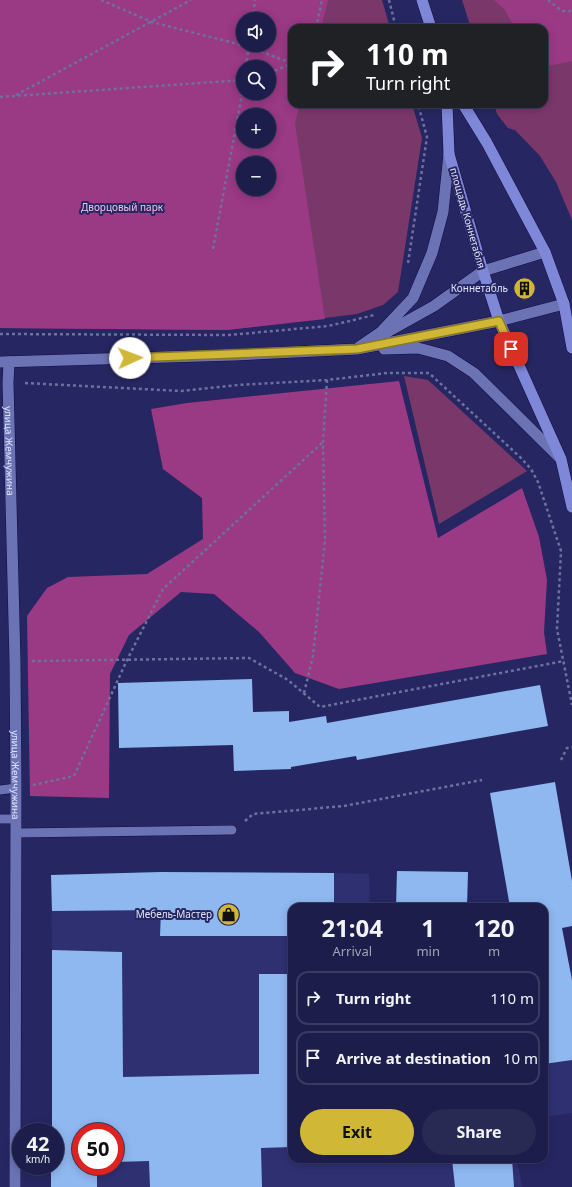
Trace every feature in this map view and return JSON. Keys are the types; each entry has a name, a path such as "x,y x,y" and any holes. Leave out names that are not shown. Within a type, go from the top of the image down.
{"main road":[{"path":"422,0 430,24"},
{"name":"площадь Коннетабля","path":"446,108 449,154 483,272 499,321 561,459 572,507"},
{"path":"466,108 488,142 545,252 564,304 572,348"},
{"path":"357,349 381,332 413,298 432,253 443,212 449,154"},
{"path":"357,349 434,306 483,272 545,252"},
{"path":"357,349 499,321 564,304"},
{"path":"5,362 418,348 448,356 474,373 561,459"},
{"name":"улица Жемчужина","path":"5,362 8,383 15,661 15,1187"}],"lane":[{"path":"0,790 16,788"},
{"path":"0,819 16,819"},
{"path":"16,833 232,830"}],"path":[{"path":"101,0 152,22 236,43"},
{"path":"14,96 191,0"},
{"path":"254,12 255,0"},
{"path":"317,24 322,0"},
{"path":"388,0 395,24"},
{"path":"548,0 562,11 572,11"},
{"path":"264,52 288,61"},
{"path":"276,70 288,65"},
{"path":"0,97 236,80"},
{"path":"213,250 241,100"},
{"path":"407,268 427,137 419,108"},
{"path":"0,334 229,335 328,326 379,313"},
{"path":"8,383 181,391 238,385 327,380 387,373 429,373 520,457 538,482 561,551 557,629 572,705"},
{"path":"304,693 313,656 325,540 323,442 327,380"},
{"path":"16,788 74,776 127,660 163,589 323,442"},
{"path":"15,661 249,658 288,680 320,707 564,661"},
{"path":"561,760 567,748 572,747"},
{"path":"232,830 253,814 344,806 482,780"}],"shaded area":[{"path":"161,872 369,874 370,903 288,903 288,1163 518,1163 522,1187 51,1187 53,1175 64,1175 64,1123 52,1123 51,875"},
{"path":"572,972 572,1113 548,1116 548,976"}],"green space":[{"name":"Дворцовый парк","path":"0,0 382,0 389,24 288,24 288,108 413,108 422,138 398,292 383,305 357,314 227,330 0,328"},
{"name":"Дворцовый парк","path":"0,0 328,0 322,24 288,24 288,108 299,108 295,123 325,319 227,330 0,328"},
{"path":"462,0 572,0 572,220 556,182 540,156 515,130 508,128 497,114 495,108 548,108 548,24 470,24"},
{"path":"494,0 572,0 572,61 548,66 548,24 513,24 504,9"},
{"path":"404,376 428,380 527,471 439,524"},
{"path":"399,381 438,538 522,488 539,537 547,580 544,632 547,654 339,689 295,673 259,632 214,594 181,592 129,635 110,674 109,798 30,796 27,616 47,588 68,577 147,574 203,539 202,498 163,469 151,409 187,403"}],"building":[{"path":"252,679 253,712 289,711 289,722 326,716 327,723 540,685 548,726 357,760 356,756 291,767 291,769 234,771 233,745 119,748 118,683"},
{"path":"555,782 572,881 572,926 562,928 572,980 572,1060 548,1063 548,903 509,903 490,793"},
{"path":"397,871 468,872 467,903 396,903"},
{"path":"161,872 334,873 334,903 288,903 288,936 160,936 161,910 52,911 51,875"},
{"path":"52,950 122,952 123,1077 259,1074 259,974 288,974 288,1147 261,1148 262,1187 150,1187 149,1161 124,1162 124,1123 72,1123 72,1175 97,1175 97,1187 51,1187 51,1175 64,1175 64,1123 52,1123"},
{"path":"452,1163 512,1163 514,1187 455,1187"}],"place":[{"name":"Коннетабль","path":"524,288"},
{"name":"Мебель-Мастер","path":"228,914"}],"route":[{"path":"130,358 357,349 499,321 511,349"}]}
